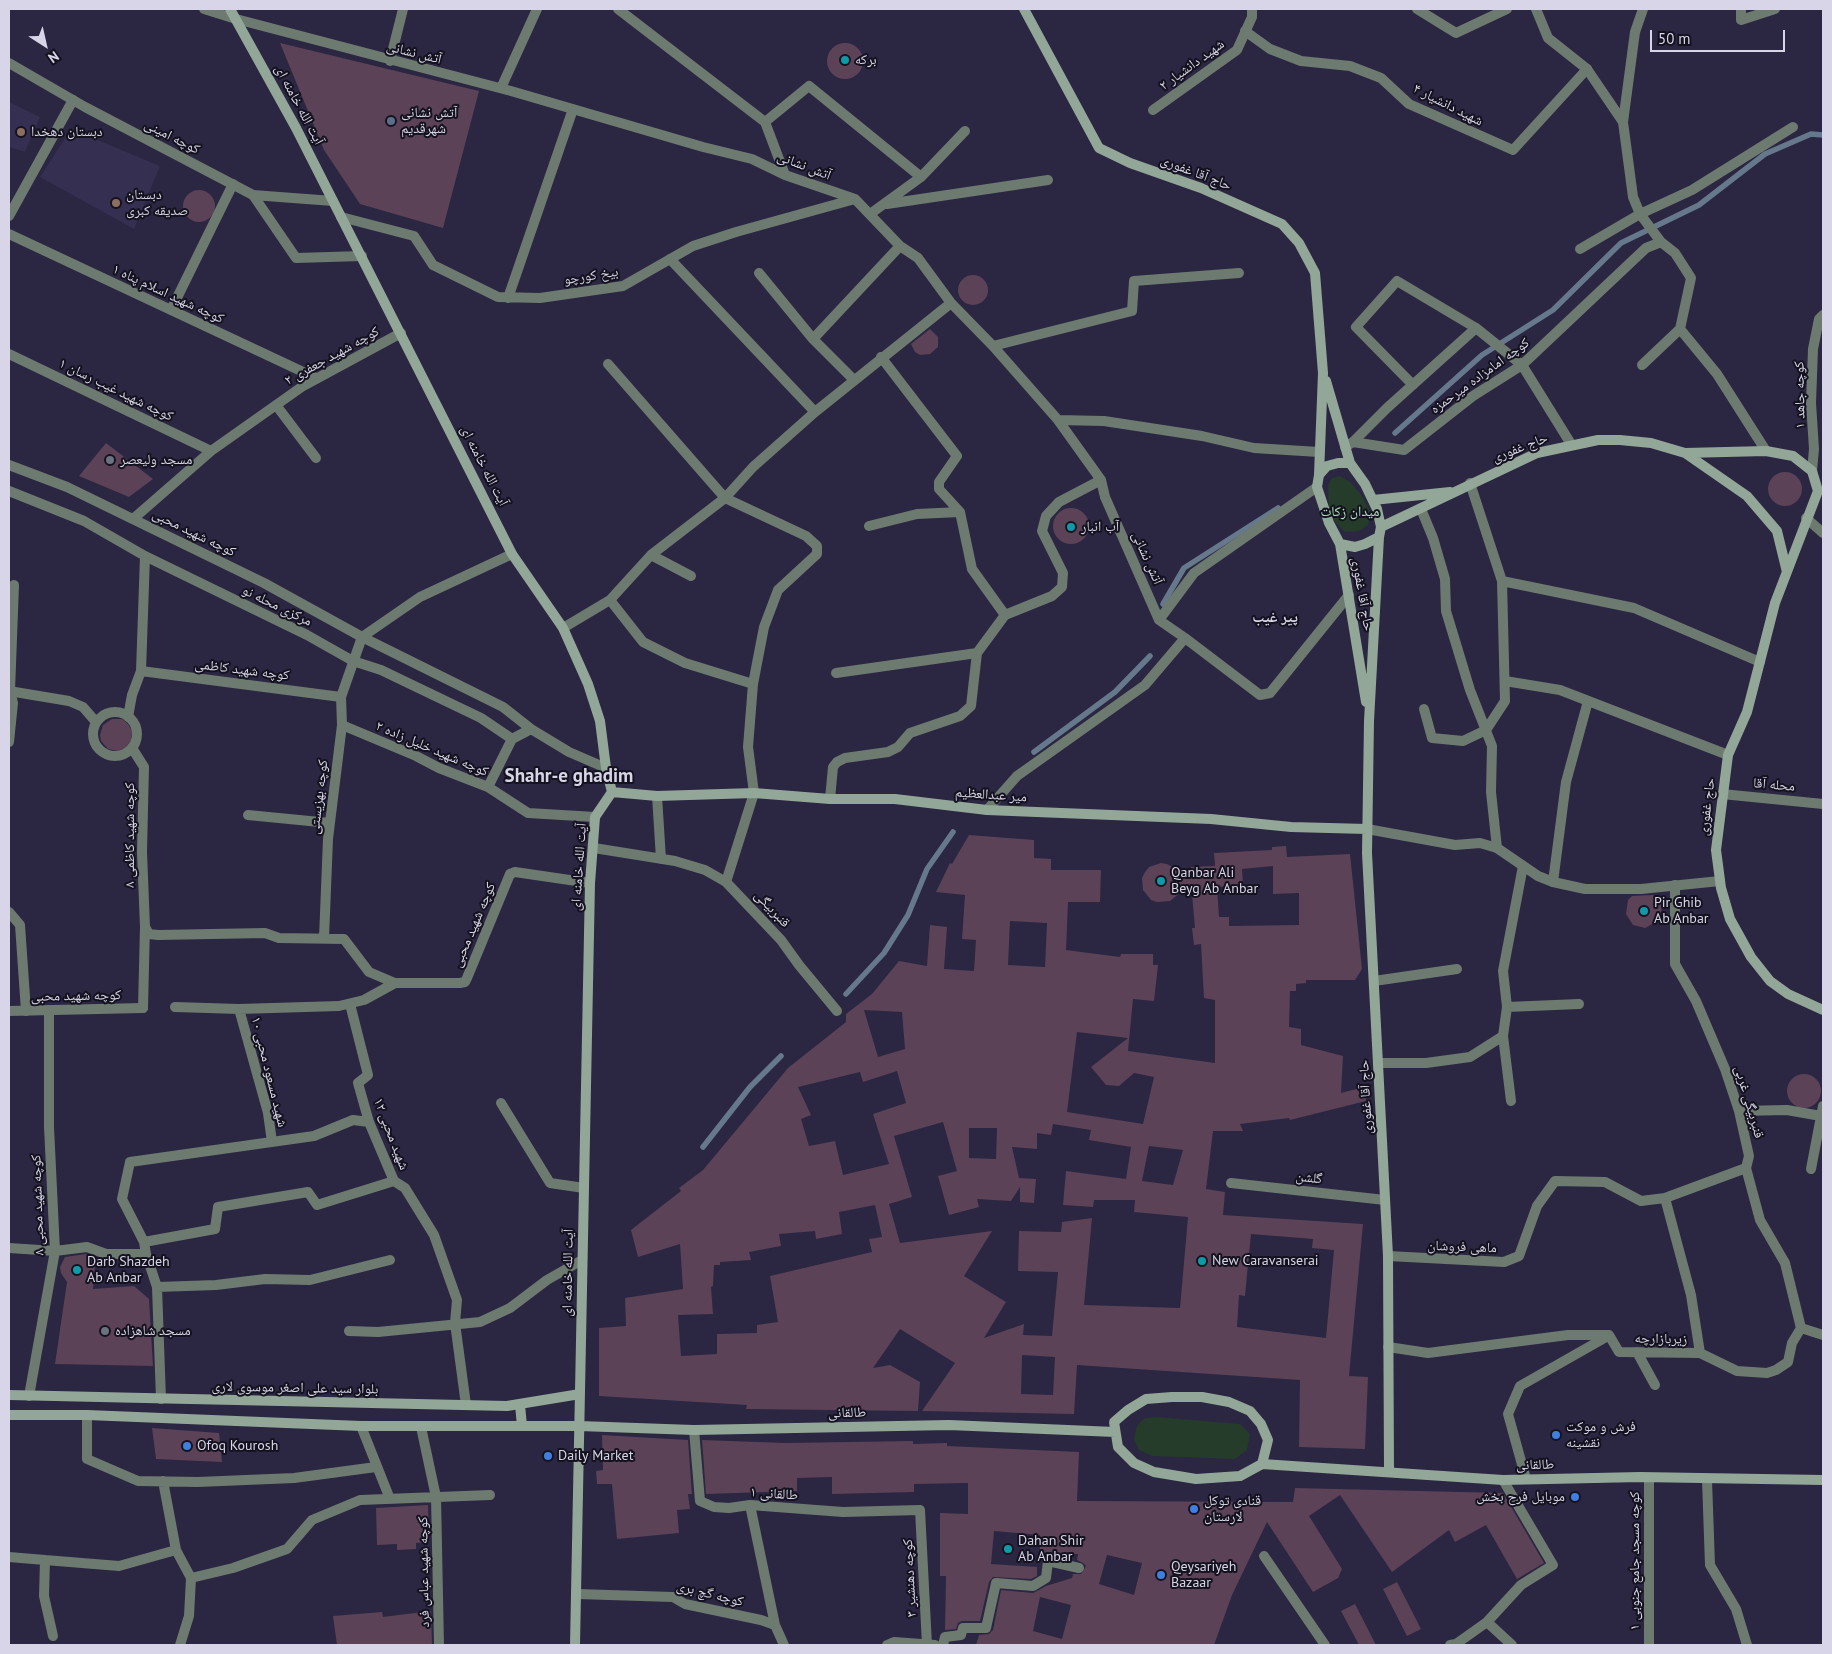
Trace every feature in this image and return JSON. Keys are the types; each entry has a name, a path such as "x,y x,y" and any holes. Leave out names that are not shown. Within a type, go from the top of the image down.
{"main road":[{"name":"آیت الله خامنه ای","path":"230,9 362,256 512,554 563,628 588,684 600,721 606,768 612,792 595,817 590,883 575,1645"},
{"name":"حاج آقا غفوری","path":"1024,9 1100,148 1130,163 1201,188 1282,224 1299,243 1315,273 1323,373 1317,487 1328,523 1340,544 1369,720"},
{"name":"حاج آقا غفوری","path":"1323,373 1349,445 1350,464"},
{"name":"حاج غفوری","path":"1340,544 1355,547 1470,483 1537,453 1571,444 1620,440 1651,443 1685,453 1766,452 1793,456 1812,470 1820,490 1806,518 1775,603 1747,712 1728,755 1716,850 1720,881 1730,919 1751,957 1770,981 1788,994 1823,1010"},
{"name":"حاج غفوری","path":"1685,453 1747,496 1766,517 1776,531 1787,572"},
{"path":"1319,475 1326,466 1338,462 1350,464 1373,500 1380,532"},
{"name":"حاج غفوری","path":"1373,500 1456,492"},
{"name":"حاج آقا غفوری","path":"1380,532 1369,720 1367,830 1388,1256 1389,1471"},
{"name":"میر عبدالعظیم","path":"612,792 657,796 754,793 830,799 895,799 987,810 1202,819 1291,827 1367,830"},
{"name":"بلوار سید علی اصغر موسوی لاری","path":"9,1395 520,1406 580,1394"},
{"path":"1202,1397 1229,1402 1250,1411 1261,1424 1268,1440 1262,1464 1240,1476 1220,1479 1167,1476 1134,1463 1118,1447 1114,1422 1128,1410 1146,1399 1202,1397"},
{"path":"520,1406 522,1426"},
{"path":"9,1415 86,1415 361,1426 579,1426"},
{"name":"طالقانی","path":"579,1426 694,1430 949,1425 1115,1432"},
{"name":"طالقانی","path":"1262,1464 1503,1480 1649,1478 1823,1480"},
{"name":"طالقانی","path":"1808,1480 1823,1488"}],"street":[{"name":"آتش نشانی","path":"204,9 390,61 501,88 752,159 785,176 856,200 900,246 918,258 951,303 993,346 1058,420 1101,480 1105,497 1159,620"},
{"path":"390,61 403,9"},
{"path":"501,88 537,9"},
{"path":"618,9 765,122 785,176"},
{"name":"شهید دانشیار ۲","path":"1153,110 1236,50 1252,17 1252,9"},
{"path":"1417,9 1456,33 1507,9"},
{"path":"1536,9 1548,38 1587,69 1624,122"},
{"path":"1642,365 1680,329 1691,278 1675,253 1661,242 1640,214 1633,197 1624,122 1635,32 1643,9"},
{"path":"1741,9 1740,20 1775,9"},
{"name":"شهید دانشیار ۴","path":"1245,31 1270,49 1301,61 1350,66 1381,78 1409,104 1513,150 1587,69"},
{"name":"کوچه امینی","path":"9,63 72,100 253,195 333,201"},
{"path":"765,122 809,86 921,177"},
{"path":"9,216 72,100"},
{"path":"508,298 573,109"},
{"path":"1580,249 1640,214 1692,190 1793,127"},
{"path":"870,214 921,177 965,131"},
{"path":"884,204 1048,180"},
{"path":"171,310 233,184"},
{"path":"253,195 296,258 362,256"},
{"name":"بیخ کورچو","path":"341,217 414,236 433,265 498,298 540,298 623,286 693,246 736,232 856,200"},
{"name":"کوچه شهید اسلام پناه ۱","path":"9,234 316,378"},
{"name":"کوچه امامزاده میرحمزه","path":"1349,445 1404,450 1473,396 1522,365 1646,248 1661,242"},
{"path":"813,339 900,246"},
{"path":"670,259 815,412"},
{"path":"759,273 813,339 854,380"},
{"path":"993,346 1132,311 1134,281 1239,273"},
{"path":"1413,385 1356,327 1398,281 1476,328 1522,365 1571,444"},
{"path":"563,628 610,600 651,555 725,498 754,467 815,412 951,303"},
{"name":"کوچه جاهد ۱","path":"1812,470 1813,349 1821,317"},
{"path":"1349,445 1476,328"},
{"path":"1680,329 1717,374 1766,452"},
{"name":"کوچه شهید جعفری ۲","path":"133,519 211,451 276,405 316,378 401,333"},
{"name":"کوچه شهید غیب رسان ۱","path":"9,354 211,451"},
{"path":"882,357 957,456 939,482 939,489 960,512 972,569 1006,615"},
{"path":"608,364 725,498 806,536 817,546 818,554 778,590 764,627 752,684 748,747 754,793 726,882"},
{"path":"276,405 316,458"},
{"path":"1058,420 1104,421 1202,436 1254,448 1318,452"},
{"name":"کوچه شهید محبی","path":"9,465 67,487 133,519 256,579 362,637"},
{"path":"830,799 833,767 837,762 845,758 888,752 898,747 910,733 960,716 971,706 977,653 1006,615 1052,596 1062,587 1063,573 1042,531 1046,516 1058,502 1101,480"},
{"path":"1424,709 1432,738 1462,741 1486,730 1504,701 1502,581 1470,483"},
{"path":"1317,487 1194,573 1159,620 1260,695 1270,693 1349,595"},
{"name":"مرکزی محله نو","path":"9,491 84,521 145,556 307,634 353,661 381,670 481,718 512,739"},
{"path":"1421,509 1433,538 1445,579 1446,611 1470,690 1492,746 1491,792 1497,848"},
{"path":"869,526 917,514 960,512"},
{"path":"1806,518 1823,533"},
{"path":"512,554 420,597 362,637 503,707 531,729 569,752 606,768"},
{"path":"651,555 691,576"},
{"path":"128,717 132,694 141,671 145,556"},
{"path":"1502,581 1634,608 1760,662"},
{"path":"9,742 13,704 9,691 14,585"},
{"path":"610,600 643,642 684,663 752,684"},
{"name":"کوچه بهزیستی","path":"324,938 330,823 342,725 340,697 362,637"},
{"path":"987,810 1017,776 1145,685 1185,638"},
{"path":"836,673 977,653"},
{"name":"کوچه شهید کاظمی","path":"141,671 340,697"},
{"path":"1505,681 1560,690 1728,755"},
{"path":"9,691 69,701 83,707 96,722"},
{"path":"1553,882 1566,782 1588,701"},
{"path":"112,712 128,717 133,722 137,735 132,748 127,753 112,756 98,750 92,736 96,722 103,715 112,712"},
{"name":"کوچه شهید خلیل زاده ۲","path":"342,725 416,756 439,768 488,787 528,813 595,817"},
{"path":"488,787 512,739 531,729"},
{"name":"کوچه شهید کاظمی ۸","path":"132,748 144,767 142,852 145,923 144,1008"},
{"name":"محله آقا","path":"1722,794 1823,804"},
{"path":"657,796 661,859"},
{"path":"248,815 330,823"},
{"path":"1367,830 1455,845 1480,843 1497,848 1523,866 1553,882 1585,889 1611,890 1720,881"},
{"name":"قنبربیگی","path":"594,848 675,860 705,870 726,882 781,940 799,966 837,1011"},
{"path":"1512,1102 1503,1036 1507,1007 1503,971 1523,866"},
{"name":"کوچه شهید محبی","path":"175,1007 239,1009 350,1004 364,1000 395,983 465,982 510,874 515,872 590,883"},
{"name":"قنبربیگی غربی","path":"1675,885 1675,964 1696,1000 1725,1069 1739,1111 1750,1156 1746,1168 1760,1220 1785,1263 1801,1328"},
{"path":"9,912 20,925 26,1010"},
{"path":"145,923 149,934 158,936 265,933 279,938 344,939 369,972 395,983"},
{"path":"1374,981 1456,968"},
{"name":"شهید محبی ۱۲","path":"350,1004 368,1075 358,1083 369,1122 394,1181 405,1188 434,1235 457,1300 455,1324 466,1405"},
{"path":"1507,1007 1579,1004"},
{"name":"کوچه شهید محبی","path":"9,1011 144,1008"},
{"name":"شهید مسعود محبی ۱۰","path":"239,1009 268,1113 272,1142"},
{"name":"کوچه شهید محبی ۸","path":"29,1396 55,1251 49,1127 49,1010"},
{"path":"1378,1063 1426,1063 1470,1057 1503,1036"},
{"path":"501,1104 550,1183 584,1188"},
{"path":"1739,1111 1822,1111 1811,1169"},
{"path":"160,1399 157,1287 144,1242 122,1199 130,1162 314,1136 354,1120 369,1122"},
{"name":"ماهی فروشان","path":"1388,1256 1504,1262 1519,1256 1537,1206 1555,1181 1605,1182 1641,1201 1665,1198 1746,1168"},
{"path":"144,1242 215,1229 218,1207 308,1192 317,1206 394,1181"},
{"name":"گلشن","path":"1231,1183 1385,1200"},
{"path":"1665,1198 1691,1295 1700,1353"},
{"path":"9,1248 55,1251 88,1247 106,1254 146,1254"},
{"path":"157,1287 216,1285 265,1279 310,1280 390,1260"},
{"path":"349,1331 378,1332 480,1322 510,1308 547,1280 582,1260"},
{"path":"1801,1328 1823,1335"},
{"name":"زیربازارچه","path":"1609,1335 1619,1352 1700,1353 1737,1371 1767,1373 1776,1370 1788,1362 1792,1343 1801,1328"},
{"path":"1388,1346 1428,1353 1568,1335 1609,1335"},
{"path":"1526,1479 1508,1414 1520,1386 1609,1335"},
{"path":"1637,1352 1655,1385"},
{"path":"86,1415 87,1459 138,1481 294,1478 376,1467"},
{"path":"361,1426 390,1499"},
{"name":"کوچه شهید عباس فرد","path":"421,1426 436,1498 439,1645"},
{"name":"طالقانی ۱","path":"694,1430 700,1501 714,1507 729,1508 750,1505 844,1512 920,1510"},
{"name":"کوچه مسجد جامع جنوبی ۱","path":"1649,1478 1649,1645"},
{"path":"1454,1645 1487,1622 1521,1585 1553,1565 1503,1480"},
{"path":"1707,1480 1710,1565 1736,1609 1747,1645"},
{"path":"163,1482 176,1550 191,1578 189,1616 180,1645"},
{"path":"191,1578 233,1568 287,1549 312,1520 360,1500 490,1495"},
{"path":"750,1505 774,1625 784,1645"},
{"name":"کوچه دهنشیر ۳","path":"920,1510 930,1645"},
{"path":"9,1557 119,1566 176,1550"},
{"path":"1264,1556 1324,1645"},
{"path":"45,1560 44,1596 54,1636"},
{"path":"943,1645 945,1637 961,1635 963,1628 986,1628 996,1583 1033,1586 1046,1578 1048,1561 1079,1568"},
{"name":"کوچه گچ بری","path":"577,1594 673,1597 685,1604 762,1620 774,1625"},
{"path":"1487,1622 1512,1645"},
{"path":"887,1645 894,1642 930,1645"}],"shaded area":[{"name":"دبستان دهخدا","path":"9,102 40,117 25,152 9,147"},
{"name":"دبستان صدیقه کبری","path":"71,129 160,166 134,229 40,177"}],"green space":[{"name":"میدان زکات","path":"1340,476 1350,482 1362,496 1371,513 1368,525 1359,531 1345,532 1335,522 1329,508 1328,485 1332,478"},
{"path":"1157,1417 1240,1424 1250,1434 1247,1450 1235,1459 1152,1456 1139,1450 1134,1439 1137,1426 1145,1418"}],"building":[{"name":"آتش نشانی شهرقدیم","path":"280,43 479,91 443,228 360,204 324,150"},
{"name":"برکه","path":"845,43 857,49 863,61 857,73 845,79 833,73 827,61 833,49"},
{"path":"199,190 205,191 210,195 214,200 214,212 210,217 205,221 199,222 193,221 188,217 184,212 183,206 184,200 188,195 193,191"},
{"path":"973,275 984,279 988,290 984,301 973,305 962,301 958,290 962,279"},
{"path":"930,329 938,337 938,347 930,354 920,355 915,352 911,344"},
{"name":"مسجد ولیعصر","path":"106,443 153,479 129,497 79,476"},
{"path":"1785,472 1792,473 1797,477 1801,482 1801,496 1797,501 1792,505 1785,506 1778,505 1773,501 1769,496 1768,489 1769,482 1773,477 1778,473"},
{"name":"آب انبار","path":"1071,508 1078,509 1084,513 1088,519 1088,533 1084,539 1078,543 1071,544 1064,543 1058,539 1054,533 1053,526 1054,519 1058,513 1064,509"},
{"path":"112,719 122,719 132,731 131,741 125,748 118,751 108,749 101,741 100,735 103,725"},
{"path":"969,835 1034,840 1034,858 1051,859 1051,870 1101,870 1100,902 1068,902 1066,950 1120,957 1121,954 1153,954 1153,965 1158,965 1154,1001 1133,999 1128,1051 1215,1063 1215,1000 1204,998 1201,944 1194,945 1192,928 1195,928 1191,884 1170,901 1157,902 1151,900 1143,890 1142,878 1145,872 1149,867 1161,863 1167,864 1191,877 1191,867 1215,866 1214,853 1272,850 1272,847 1286,846 1287,857 1350,854 1362,969 1355,980 1306,980 1306,983 1296,984 1296,991 1290,991 1289,1027 1301,1029 1301,1045 1343,1056 1341,1093 1364,1087 1366,1101 1290,1120 1289,1118 1240,1124 1243,1131 1213,1131 1206,1189 1225,1192 1223,1215 1363,1224 1349,1376 1368,1377 1365,1449 1299,1447 1300,1380 1077,1365 1074,1414 922,1411 955,1363 900,1329 873,1368 890,1365 920,1382 918,1411 746,1409 747,1405 599,1396 599,1328 626,1326 625,1298 683,1289 680,1244 638,1257 631,1230 681,1191 679,1188 703,1170 788,1068 846,1022 846,1014 872,994 899,961 927,966 930,925 947,927 944,969 974,971 976,940 962,939 965,895 936,892 950,863 952,864","holes":["1273,866 1273,894 1299,893 1299,925 1229,926 1229,917 1219,917 1217,887 1243,885 1242,869","1010,921 1047,923 1045,967 1008,965","864,1010 902,1012 905,1049 878,1057","1077,1032 1128,1038 1091,1067 1106,1085 1119,1086 1134,1073 1154,1077 1143,1124 1067,1112","897,1071 906,1103 873,1114 889,1164 843,1175 835,1141 809,1146 801,1119 811,1115 798,1087 860,1072 863,1082","943,1122 957,1171 938,1176 949,1215 979,1207 977,1199 1011,1201 1020,1187 1020,1202 1034,1203 1036,1179 1019,1178 1012,1147 1037,1149 1037,1133 1051,1135 1053,1124 1091,1130 1089,1140 1131,1147 1126,1179 1066,1171 1063,1205 1093,1207 1094,1200 1135,1200 1134,1212 1188,1217 1180,1308 1084,1305 1092,1218 1062,1222 1061,1232 1019,1231 1018,1271 1058,1272 1052,1336 1023,1335 1024,1324 984,1338 1006,1302 964,1276 992,1231 900,1243 889,1204 912,1197 894,1136","969,1128 997,1128 996,1159 969,1158","1149,1146 1183,1150 1173,1185 1142,1181","875,1205 882,1237 869,1239 872,1252 770,1276 778,1322 757,1325 757,1333 717,1334 717,1354 681,1356 678,1315 713,1314 711,1287 713,1286 714,1265 720,1265 720,1262 751,1260 749,1252 781,1246 779,1234 815,1231 816,1239 842,1234 839,1212","1251,1234 1313,1239 1312,1248 1334,1250 1326,1338 1237,1327 1239,1295 1245,1296","1022,1355 1055,1357 1053,1395 1021,1394"]},
{"name":"Pir Ghib Ab Anbar","path":"1653,895 1660,901 1662,908 1658,921 1645,928 1633,925 1626,914 1628,900 1632,896"},
{"path":"1804,1074 1816,1079 1821,1091 1816,1103 1804,1108 1792,1103 1787,1091 1792,1079"},
{"name":"مسجد شاهزاده","path":"86,1254 90,1257 95,1267 93,1289 134,1286 149,1299 153,1366 55,1364 67,1282 61,1273 60,1267 65,1257"},
{"name":"Ofoq Kourosh","path":"152,1428 219,1433 222,1462 156,1459"},
{"path":"602,1435 688,1440 692,1494 688,1494 690,1509 677,1510 679,1533 617,1539 612,1484 597,1484 596,1471 603,1470"},
{"path":"702,1440 786,1443 913,1441 913,1444 947,1443 947,1446 1079,1452 1077,1501 1293,1502 1295,1488 1503,1493 1544,1563 1517,1579 1486,1525 1455,1542 1449,1530 1392,1572 1340,1495 1309,1516 1342,1569 1338,1578 1313,1592 1267,1522 1232,1595 1214,1645 976,1645 979,1635 989,1634 993,1630 1001,1590 1033,1593 1046,1586 1072,1578 1073,1574 1081,1574 1086,1566 1077,1560 1078,1554 1040,1554 1040,1535 994,1531 991,1564 1037,1567 1037,1576 1031,1579 993,1577 989,1582 980,1621 962,1621 958,1623 956,1629 945,1630 946,1576 940,1576 940,1513 968,1514 968,1483 914,1484 914,1492 832,1494 832,1477 797,1478 797,1491 706,1494","holes":["1107,1555 1142,1563 1134,1595 1099,1584","1040,1597 1071,1605 1062,1639 1033,1631"]},
{"path":"428,1505 429,1542 416,1543 416,1549 397,1550 397,1544 377,1545 376,1508"},
{"path":"1397,1582 1421,1629 1407,1636 1383,1589"},
{"path":"1355,1604 1376,1645 1359,1645 1341,1611"},
{"path":"431,1611 432,1645 337,1645 333,1616 382,1612 383,1617"}],"waterway":[{"path":"1395,433 1482,355 1553,310 1621,243 1699,205 1765,154 1811,134 1823,135"},
{"path":"1163,604 1184,568 1278,508"},
{"path":"1034,752 1115,692 1150,656"},
{"path":"846,994 884,953 908,915 927,869 953,832"},
{"path":"703,1147 750,1087 781,1056"}],"place":[{"name":"برکه","path":"845,60"},
{"name":"آتش نشانی شهرقدیم","path":"391,121"},
{"name":"دبستان دهخدا","path":"21,132"},
{"name":"دبستان صدیقه کبری","path":"116,203"},
{"name":"مسجد ولیعصر","path":"110,460"},
{"name":"آب انبار","path":"1071,527"},
{"name":"Qanbar Ali Beyg Ab Anbar","path":"1161,881"},
{"name":"Pir Ghib Ab Anbar","path":"1644,911"},
{"name":"New Caravanserai","path":"1202,1261"},
{"name":"Darb Shazdeh Ab Anbar","path":"77,1270"},
{"name":"مسجد شاهزاده","path":"105,1331"},
{"name":"فرش و موکت نقشینه","path":"1556,1435"},
{"name":"Ofoq Kourosh","path":"187,1446"},
{"name":"Daily Market","path":"548,1456"},
{"name":"موبایل فرح بخش","path":"1575,1497"},
{"name":"قنادی توکل لارستان","path":"1194,1509"},
{"name":"Dahan Shir Ab Anbar","path":"1008,1549"},
{"name":"Qeysariyeh Bazaar","path":"1161,1575"}],"district":[{"name":"پیر غیب","path":"1275,618"},
{"name":"Shahr-e ghadim","path":"569,777"}]}
